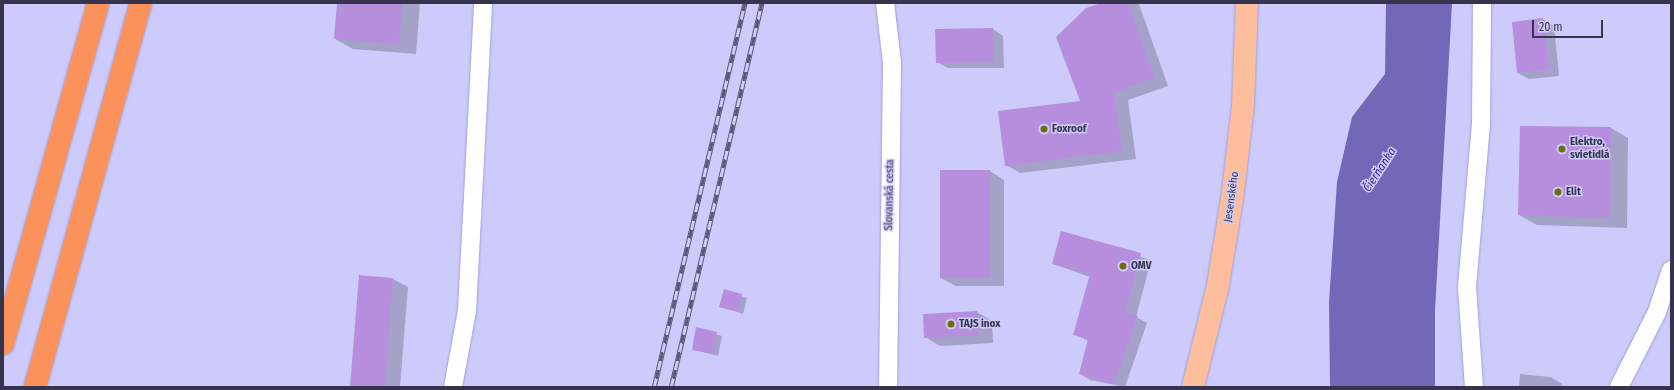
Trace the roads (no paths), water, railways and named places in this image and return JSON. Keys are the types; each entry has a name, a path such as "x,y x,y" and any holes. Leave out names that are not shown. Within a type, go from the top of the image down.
{"highway":[{"path":"3,344 98,3"},
{"path":"34,387 141,3"}],"main road":[{"name":"Jesenského","path":"1193,387 1218,286 1233,192 1243,105 1247,3"}],"street":[{"path":"453,387 467,311 483,3"},
{"name":"Slovanská cesta","path":"885,3 892,63 888,387"},
{"path":"1474,387 1467,287 1481,124 1482,3"},
{"path":"1620,387 1657,312 1671,270"}],"water":[{"name":"Čierňanka","path":"1386,3 1452,3 1435,311 1435,387 1330,387 1329,302 1337,182 1352,117 1385,74"}],"railway":[{"path":"654,387 745,3"},
{"path":"671,387 762,3"}],"place":[{"name":"Foxroof","path":"1044,129"},
{"name":"Elektro, svietidlá","path":"1562,149"},
{"name":"Elit","path":"1558,192"},
{"name":"OMV","path":"1123,266"},
{"name":"TAJS inox","path":"951,324"}]}
